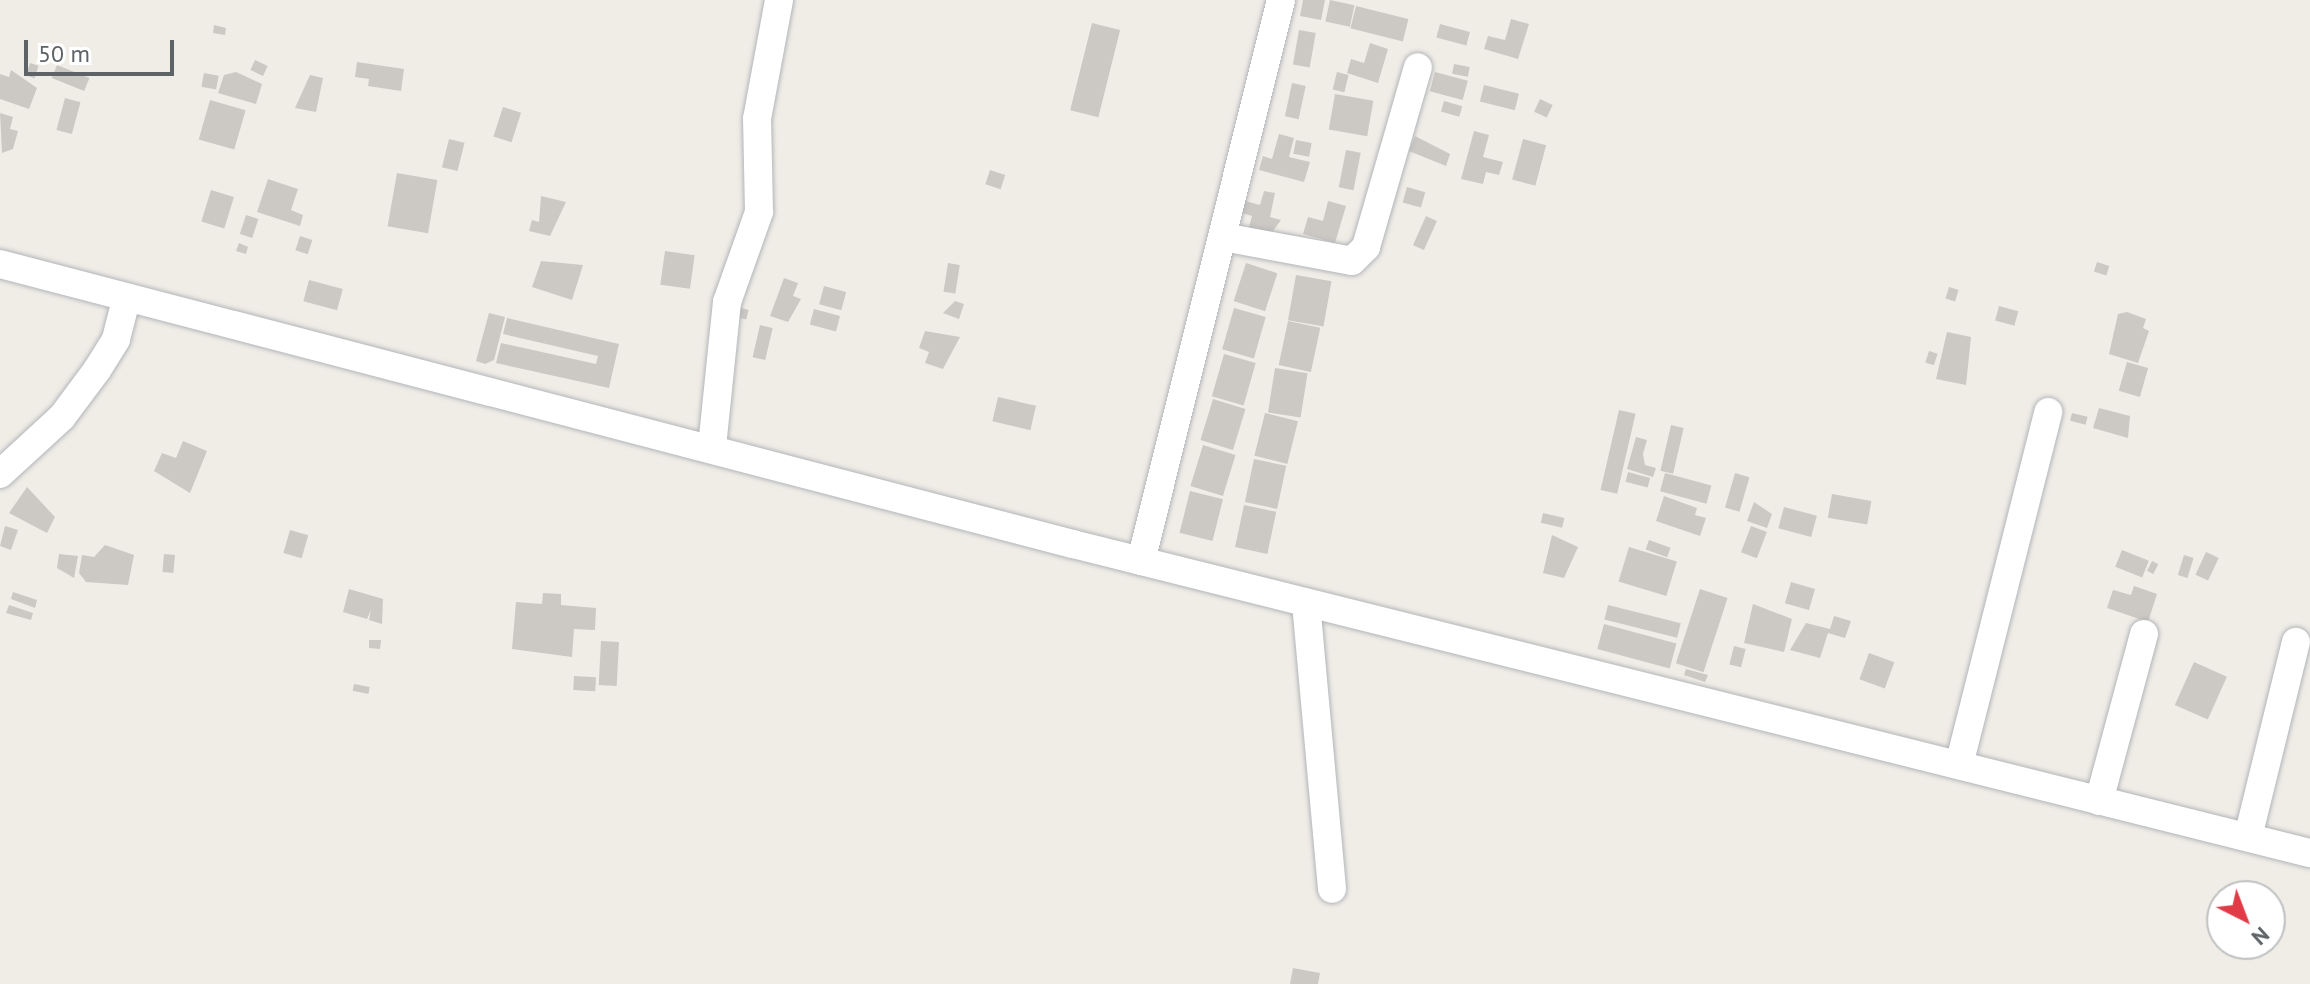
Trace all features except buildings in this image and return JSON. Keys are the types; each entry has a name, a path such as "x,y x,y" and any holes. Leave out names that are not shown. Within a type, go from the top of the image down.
{"street":[{"path":"712,447 727,302 759,212 757,119 779,0"},
{"path":"1141,561 1281,0"},
{"path":"1223,237 1352,261 1366,247 1418,67"},
{"path":"0,264 126,300 310,340 1141,561 1960,761 2099,801 2310,853"},
{"path":"0,474 62,417 97,370 116,339 126,300"},
{"path":"1960,761 2048,412"},
{"path":"1306,603 1332,889"},
{"path":"2099,801 2144,634"},
{"path":"2248,837 2296,642"}]}
